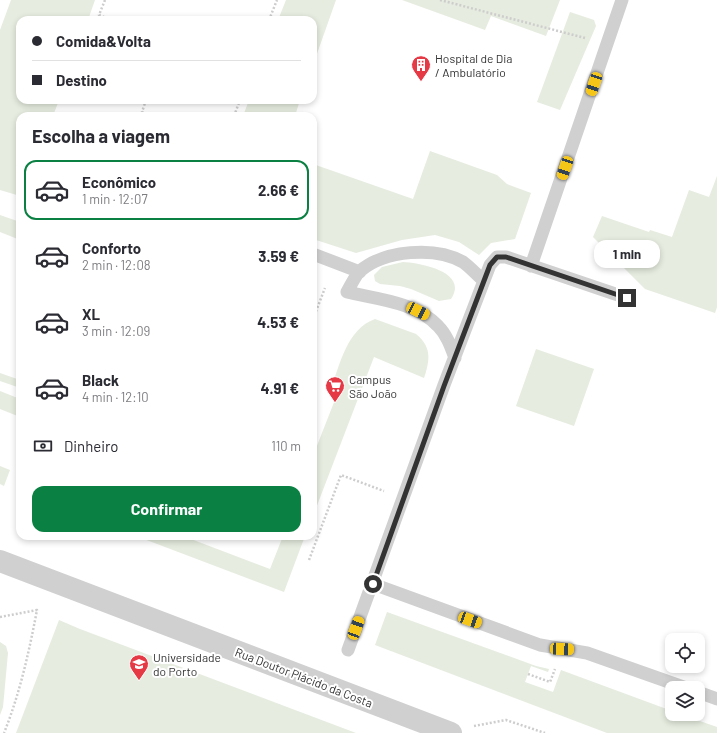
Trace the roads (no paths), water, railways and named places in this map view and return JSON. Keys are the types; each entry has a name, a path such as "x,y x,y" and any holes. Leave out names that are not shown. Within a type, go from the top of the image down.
{"street":[{"name":"Rua Doutor Plácido da Costa","path":"0,562 450,733"}],"lane":[{"path":"531,266 622,0"},
{"path":"455,358 448,339 439,326 426,315 409,307 347,292 360,272 379,260 406,253 436,254 463,262 484,281"},
{"path":"317,256 360,272"},
{"path":"348,650 444,386 490,265 497,257 506,257 627,298"},
{"path":"373,584 540,645 586,653 666,681"},
{"path":"705,695 717,699"}],"place":[{"name":"Hospital de Dia / Ambulatório","path":"421,82"},
{"name":"Campus São João","path":"335,403"},
{"name":"Universidade do Porto","path":"139,681"}]}
